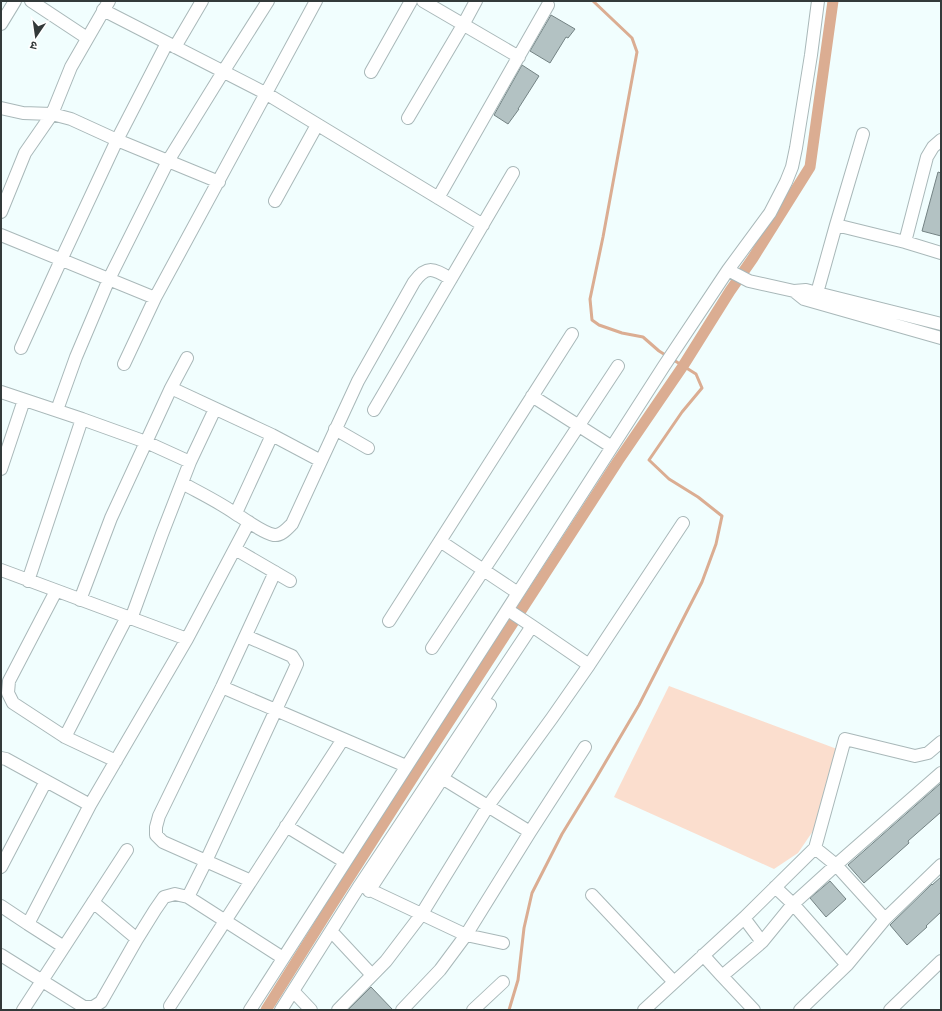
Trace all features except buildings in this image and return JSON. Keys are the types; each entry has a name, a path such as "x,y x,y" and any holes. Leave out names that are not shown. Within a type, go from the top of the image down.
{"street":[{"path":"1,24 15,1"},
{"path":"31,1 87,38"},
{"path":"21,348 117,140 171,45 202,1"},
{"path":"124,364 155,298 316,1"},
{"path":"371,72 411,1"},
{"path":"423,1 519,57"},
{"path":"408,118 476,1"},
{"path":"250,1010 406,766 511,612 518,593 664,366 770,214 792,167 799,133 818,1"},
{"path":"57,410 76,357 109,279 168,161 264,2"},
{"path":"438,198 548,5"},
{"path":"1,212 25,153 52,114 71,67 106,6 171,45 266,94 483,225"},
{"path":"1,108 23,113 52,114 71,119 117,140 219,182"},
{"path":"275,201 317,125"},
{"path":"817,293 863,134"},
{"path":"905,242 927,157 933,146 941,140"},
{"path":"374,410 513,173"},
{"path":"836,225 905,242 941,253"},
{"path":"1,235 155,298"},
{"path":"182,483 236,513 268,533 276,535 284,532 292,524 358,381 414,282 425,271 431,270 437,271 451,279"},
{"path":"731,272 749,281 794,291 806,290 941,324"},
{"path":"794,291 804,299 941,338"},
{"path":"389,621 572,334"},
{"path":"80,600 111,518 186,358"},
{"path":"432,648 618,366"},
{"path":"171,388 272,435 321,461"},
{"path":"1,392 57,410 146,442 190,462"},
{"path":"532,396 612,447"},
{"path":"1,469 24,400"},
{"path":"65,737 129,618 190,462 215,409"},
{"path":"28,581 82,419"},
{"path":"335,429 368,448"},
{"path":"236,513 272,435"},
{"path":"28,924 90,805 186,639 249,522"},
{"path":"338,1010 386,961 421,915 488,806 589,665 683,523"},
{"path":"440,541 518,593"},
{"path":"235,549 290,581"},
{"path":"1,570 186,639"},
{"path":"250,881 163,842 156,835 156,827 159,816 222,687 275,572"},
{"path":"56,591 9,681 8,693 13,703 65,737 116,761"},
{"path":"511,612 589,665"},
{"path":"365,888 529,624"},
{"path":"188,897 296,664 292,656 246,636"},
{"path":"222,687 406,766"},
{"path":"281,1010 330,931 365,888 442,778 490,705"},
{"path":"170,1006 343,739"},
{"path":"644,1010 744,918 814,848 845,739 915,756 928,753 941,742"},
{"path":"402,1010 440,970 466,935 585,747"},
{"path":"1,758 6,759 90,805"},
{"path":"722,976 762,942 793,904 941,773"},
{"path":"442,778 530,832"},
{"path":"1,867 46,781"},
{"path":"286,826 344,862"},
{"path":"814,848 836,865 885,919"},
{"path":"23,1010 127,850"},
{"path":"800,1010 847,964 885,919 941,865"},
{"path":"775,887 793,904 847,964"},
{"path":"365,888 466,935 503,943"},
{"path":"1,955 84,1007 94,1007 101,1002 137,939 164,897 175,894 188,897 283,958"},
{"path":"592,895 674,982"},
{"path":"92,902 137,939"},
{"path":"1,906 64,947"},
{"path":"744,918 762,942"},
{"path":"330,931 372,974"},
{"path":"703,955 754,1010"},
{"path":"896,1008 941,962"},
{"path":"474,1010 503,982"},
{"path":"293,991 311,1010"}],"shaded area":[{"path":"669,686 837,749 815,828 798,853 774,869 614,797"}],"waterway":[{"path":"593,1 632,38 637,52 590,299 592,320 599,325 622,333 643,337 667,356"},
{"path":"266,1010 419,768 618,461 683,366 810,167 833,1"},
{"path":"509,1010 518,980 524,928 532,893 562,834 639,705 702,582 716,544 722,516 698,497 669,479 649,460 682,412 702,388 696,374 672,359"}]}
